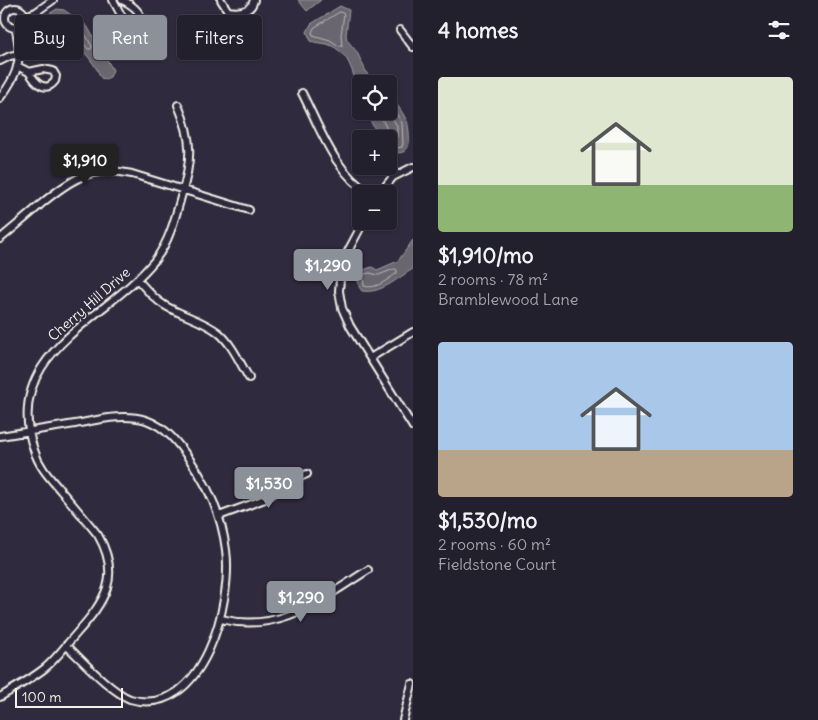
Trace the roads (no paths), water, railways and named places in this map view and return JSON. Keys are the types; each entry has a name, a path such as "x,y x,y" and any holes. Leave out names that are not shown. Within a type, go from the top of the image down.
{"street":[{"path":"28,15 36,12 52,0"},
{"path":"113,0 128,28 138,31 142,27 141,17 134,7 122,0"},
{"path":"221,0 228,11 234,12 246,11 251,8 254,0"},
{"path":"15,28 3,18 8,11 14,8 21,10 24,15"},
{"path":"400,30 413,47"},
{"path":"0,61 15,55"},
{"path":"1,95 13,79 18,60"},
{"path":"17,66 29,72"},
{"path":"302,93 342,169 358,185"},
{"name":"Cherry Hill Drive","path":"0,697 47,666 96,611 107,590 109,576 107,556 98,534 41,466 34,451 27,415 31,388 48,355 154,262 165,244 188,174 190,150 186,124 178,105"},
{"path":"386,185 393,177 413,167"},
{"path":"0,239 61,188 87,174 113,171 123,172 249,210"},
{"path":"359,230 342,265 339,291 342,308 345,317 413,427"},
{"path":"137,278 164,305 206,325 220,334 229,344 249,378"},
{"path":"370,358 413,332"},
{"path":"0,436 125,417 151,422 168,432 179,445 204,482 218,516 225,541 227,563 226,592 221,619 211,648 190,684 174,696 155,702 139,701 120,694 66,645"},
{"path":"218,516 265,499 291,481 307,474"},
{"path":"221,619 240,623 255,623 286,618 310,606 368,570"},
{"path":"403,720 412,684"}],"water":[{"path":"298,0 321,0 307,11"},
{"path":"340,6 349,10 347,40 357,52 368,75 353,75 347,60 336,48 311,41 307,32 311,24"},
{"path":"57,9 64,10 71,15 47,15"},
{"path":"83,23 93,36 93,60 107,60 113,70 110,77 101,78 83,52"},
{"path":"397,105 408,124 409,143 407,149 397,153 397,130 375,130 370,120 397,120"},
{"path":"413,240 413,269 383,288 362,291 358,281 360,271 372,267 377,270 398,261"}]}
